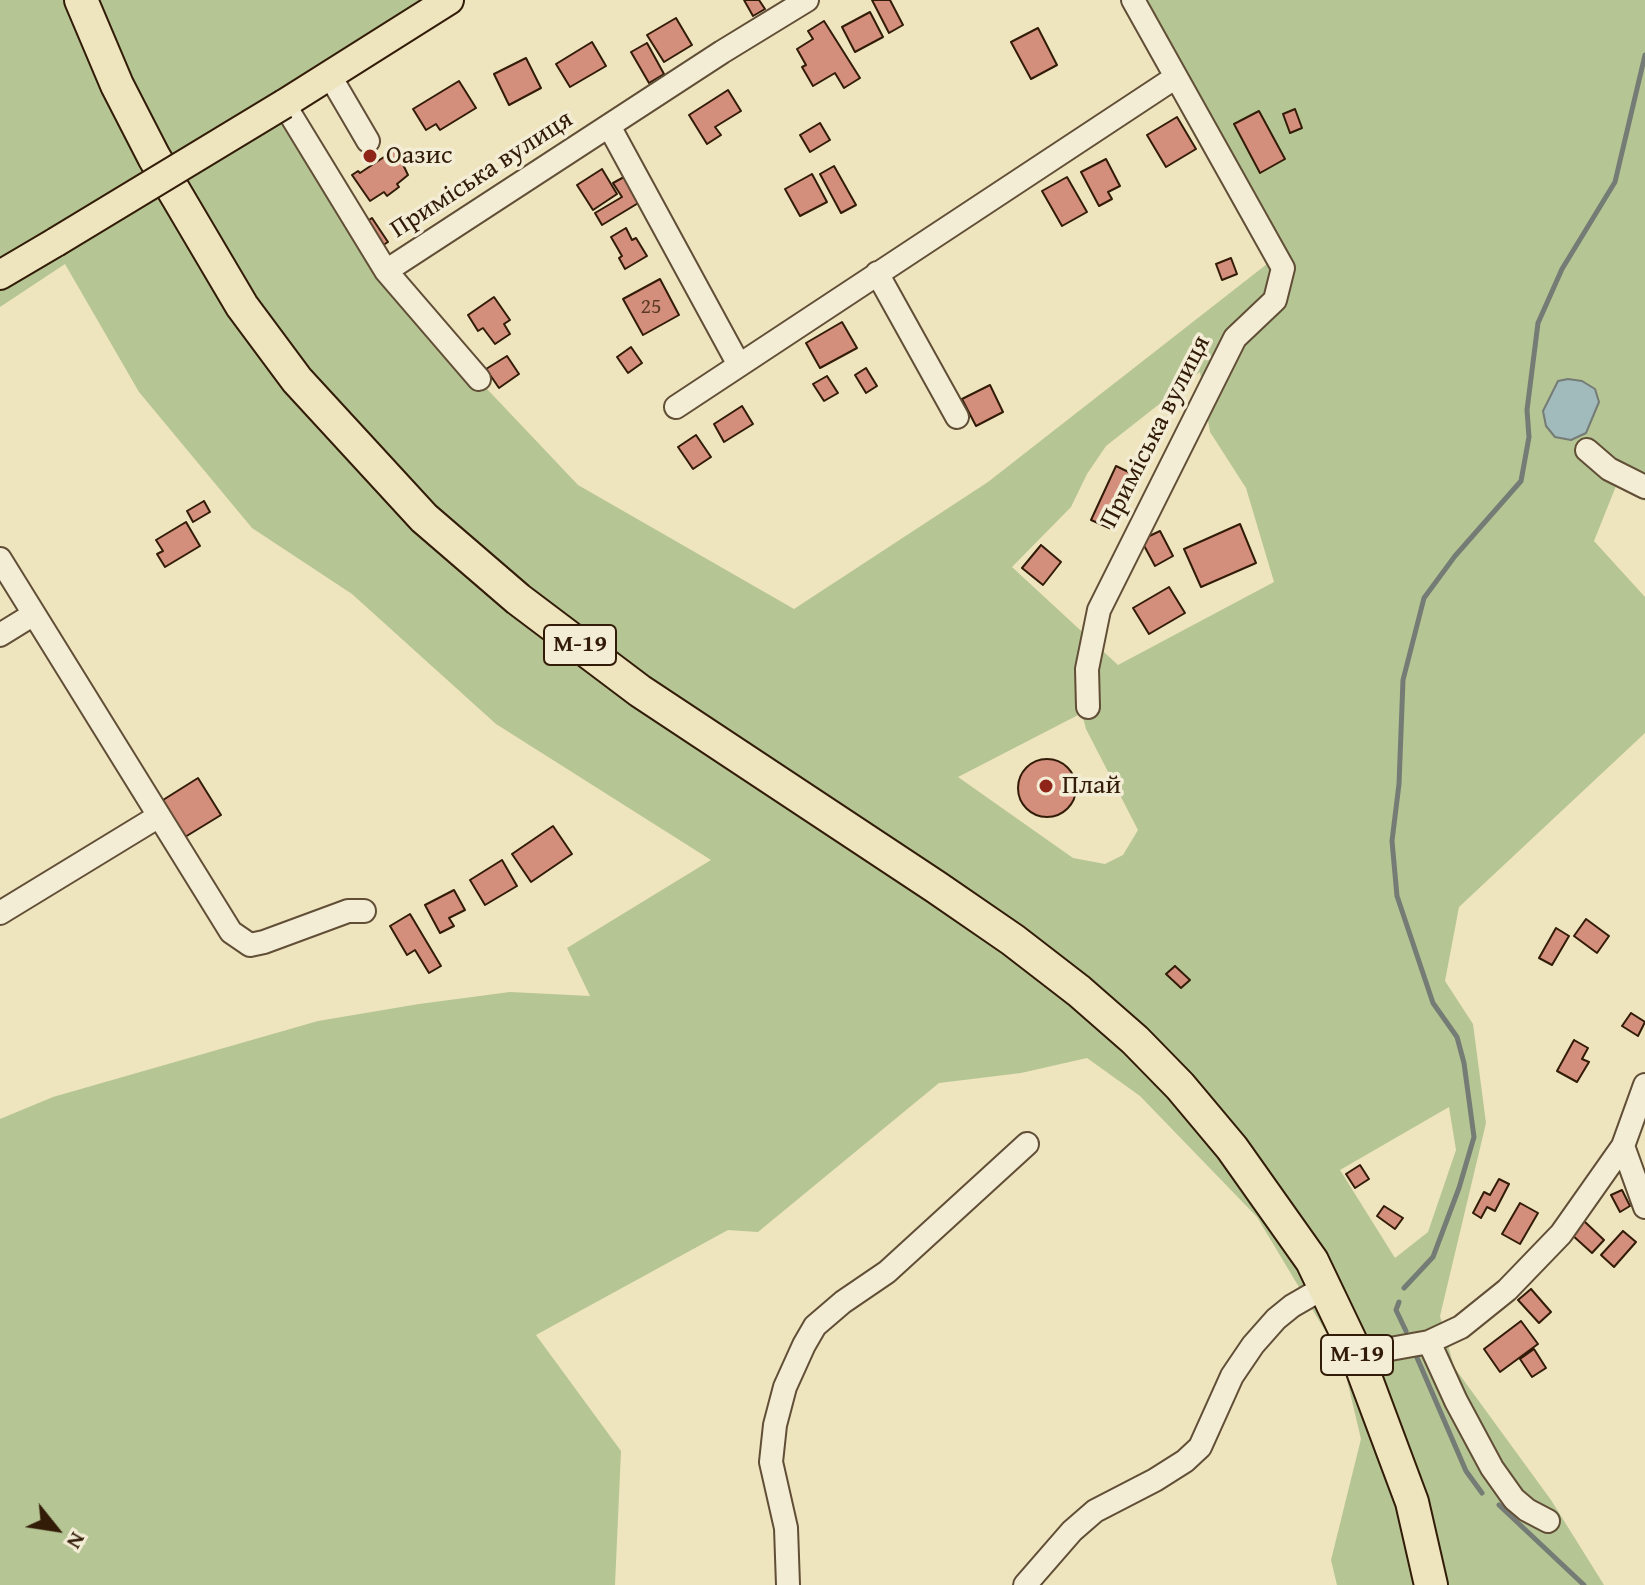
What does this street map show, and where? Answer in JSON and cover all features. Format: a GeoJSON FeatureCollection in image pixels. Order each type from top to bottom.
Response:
{"type":"FeatureCollection","features":[{"type":"Feature","properties":{"kind":"highway","name":"М-19"},"geometry":{"type":"LineString","coordinates":[[81,0],[117,85],[154,157],[242,306],[297,380],[415,508],[518,599],[640,691],[949,896],[1079,991],[1135,1040],[1232,1148],[1312,1261],[1357,1355],[1412,1502],[1431,1585]]}},
{"type":"Feature","properties":{"kind":"main road"},"geometry":{"type":"LineString","coordinates":[[0,275],[330,76],[449,0]]}},
{"type":"Feature","properties":{"kind":"street","name":"Приміська вулиця"},"geometry":{"type":"LineString","coordinates":[[386,271],[807,0]]}},
{"type":"Feature","properties":{"kind":"street","name":"Приміська вулиця"},"geometry":{"type":"LineString","coordinates":[[1088,707],[1087,669],[1099,610],[1235,338],[1275,300],[1283,268],[1133,0]]}},
{"type":"Feature","properties":{"kind":"street"},"geometry":{"type":"LineString","coordinates":[[330,76],[368,141]]}},
{"type":"Feature","properties":{"kind":"street"},"geometry":{"type":"LineString","coordinates":[[676,407],[1176,77]]}},
{"type":"Feature","properties":{"kind":"street"},"geometry":{"type":"LineString","coordinates":[[284,104],[386,271],[479,379]]}},
{"type":"Feature","properties":{"kind":"street","name":"Приміська вулиця"},"geometry":{"type":"LineString","coordinates":[[609,126],[739,365]]}},
{"type":"Feature","properties":{"kind":"street"},"geometry":{"type":"LineString","coordinates":[[877,273],[957,417]]}},
{"type":"Feature","properties":{"kind":"street"},"geometry":{"type":"LineString","coordinates":[[1587,450],[1609,469],[1645,487]]}},
{"type":"Feature","properties":{"kind":"street"},"geometry":{"type":"LineString","coordinates":[[0,559],[231,932],[250,945],[356,911]]}},
{"type":"Feature","properties":{"kind":"street"},"geometry":{"type":"LineString","coordinates":[[0,635],[34,614]]}},
{"type":"Feature","properties":{"kind":"street"},"geometry":{"type":"LineString","coordinates":[[0,913],[159,816]]}},
{"type":"Feature","properties":{"kind":"street"},"geometry":{"type":"LineString","coordinates":[[1357,1355],[1429,1342],[1461,1327],[1507,1290],[1561,1234],[1623,1146],[1645,1085]]}},
{"type":"Feature","properties":{"kind":"street"},"geometry":{"type":"LineString","coordinates":[[788,1585],[786,1528],[771,1462],[775,1425],[785,1387],[804,1345],[815,1326],[843,1302],[887,1272],[1027,1144]]}},
{"type":"Feature","properties":{"kind":"street"},"geometry":{"type":"LineString","coordinates":[[1623,1146],[1645,1207]]}},
{"type":"Feature","properties":{"kind":"street"},"geometry":{"type":"LineString","coordinates":[[1025,1585],[1072,1531],[1095,1511],[1155,1480],[1185,1461],[1200,1447],[1232,1376],[1253,1345],[1284,1312],[1325,1287]]}},
{"type":"Feature","properties":{"kind":"street"},"geometry":{"type":"LineString","coordinates":[[1429,1342],[1492,1468],[1514,1499],[1548,1521]]}},
{"type":"Feature","properties":{"kind":"green space"},"geometry":{"type":"Polygon","coordinates":[[[0,0],[455,0],[284,111],[470,371],[578,485],[794,609],[988,482],[1267,264],[1129,0],[1645,0],[1645,501],[1616,486],[1594,541],[1645,597],[1645,733],[1459,907],[1445,981],[1473,1024],[1486,1123],[1440,1316],[1454,1367],[1551,1500],[1604,1585],[1337,1585],[1331,1560],[1361,1439],[1342,1359],[1257,1217],[1140,1096],[1087,1058],[1021,1073],[939,1083],[758,1232],[728,1230],[536,1335],[621,1451],[615,1585],[0,1585],[0,1119],[53,1097],[318,1021],[510,992],[590,996],[567,948],[711,860],[496,724],[352,594],[252,528],[139,392],[65,264],[0,307],[0,0]],[[1200,372],[1106,446],[1087,474],[1071,507],[1012,567],[1118,665],[1274,582],[1246,488],[1210,432],[1200,372]],[[1082,713],[958,777],[1073,858],[1105,864],[1123,855],[1138,830],[1086,729],[1082,713]],[[1449,1107],[1340,1170],[1395,1258],[1428,1232],[1456,1150],[1449,1107]]]}},
{"type":"Feature","properties":{"kind":"water"},"geometry":{"type":"Polygon","coordinates":[[[1558,381],[1582,381],[1595,389],[1599,402],[1586,433],[1571,440],[1555,437],[1546,426],[1543,411],[1558,381]]]}},
{"type":"Feature","properties":{"kind":"building"},"geometry":{"type":"Polygon","coordinates":[[[744,0],[759,0],[765,9],[753,16],[744,0]]]}},
{"type":"Feature","properties":{"kind":"building"},"geometry":{"type":"Polygon","coordinates":[[[872,0],[890,0],[903,25],[889,33],[872,0]]]}},
{"type":"Feature","properties":{"kind":"building"},"geometry":{"type":"Polygon","coordinates":[[[870,12],[883,37],[855,52],[842,27],[870,12]]]}},
{"type":"Feature","properties":{"kind":"building"},"geometry":{"type":"Polygon","coordinates":[[[676,18],[692,45],[664,62],[647,35],[676,18]]]}},
{"type":"Feature","properties":{"kind":"building"},"geometry":{"type":"Polygon","coordinates":[[[824,21],[860,78],[844,88],[835,73],[813,86],[802,67],[806,65],[797,49],[813,39],[808,31],[824,21]]]}},
{"type":"Feature","properties":{"kind":"building"},"geometry":{"type":"Polygon","coordinates":[[[1038,28],[1057,65],[1031,79],[1011,42],[1038,28]]]}},
{"type":"Feature","properties":{"kind":"building"},"geometry":{"type":"Polygon","coordinates":[[[592,42],[606,66],[570,87],[556,64],[592,42]]]}},
{"type":"Feature","properties":{"kind":"building"},"geometry":{"type":"Polygon","coordinates":[[[647,43],[664,74],[649,83],[631,52],[647,43]]]}},
{"type":"Feature","properties":{"kind":"building"},"geometry":{"type":"Polygon","coordinates":[[[526,58],[541,88],[509,105],[494,74],[526,58]]]}},
{"type":"Feature","properties":{"kind":"building"},"geometry":{"type":"Polygon","coordinates":[[[459,81],[476,108],[440,130],[436,124],[426,130],[413,109],[459,81]]]}},
{"type":"Feature","properties":{"kind":"building"},"geometry":{"type":"Polygon","coordinates":[[[728,90],[741,111],[715,127],[721,135],[707,144],[689,115],[728,90]]]}},
{"type":"Feature","properties":{"kind":"building"},"geometry":{"type":"Polygon","coordinates":[[[1295,109],[1302,128],[1290,133],[1283,114],[1295,109]]]}},
{"type":"Feature","properties":{"kind":"building"},"geometry":{"type":"Polygon","coordinates":[[[1259,111],[1285,159],[1260,173],[1234,124],[1259,111]]]}},
{"type":"Feature","properties":{"kind":"building"},"geometry":{"type":"Polygon","coordinates":[[[1177,117],[1196,149],[1166,167],[1147,135],[1177,117]]]}},
{"type":"Feature","properties":{"kind":"building"},"geometry":{"type":"Polygon","coordinates":[[[820,123],[830,140],[810,152],[800,135],[820,123]]]}},
{"type":"Feature","properties":{"kind":"building"},"geometry":{"type":"Polygon","coordinates":[[[392,148],[408,175],[387,196],[384,192],[370,201],[352,175],[387,155],[392,148]]]}},
{"type":"Feature","properties":{"kind":"building"},"geometry":{"type":"Polygon","coordinates":[[[1106,159],[1120,186],[1108,192],[1112,199],[1099,206],[1081,172],[1106,159]]]}},
{"type":"Feature","properties":{"kind":"building"},"geometry":{"type":"Polygon","coordinates":[[[834,166],[856,205],[841,213],[820,174],[834,166]]]}},
{"type":"Feature","properties":{"kind":"building"},"geometry":{"type":"Polygon","coordinates":[[[602,169],[617,194],[593,210],[577,185],[602,169]]]}},
{"type":"Feature","properties":{"kind":"building"},"geometry":{"type":"Polygon","coordinates":[[[812,174],[827,202],[800,216],[785,189],[812,174]]]}},
{"type":"Feature","properties":{"kind":"building"},"geometry":{"type":"Polygon","coordinates":[[[624,177],[640,202],[602,225],[595,213],[622,197],[613,183],[624,177]]]}},
{"type":"Feature","properties":{"kind":"building"},"geometry":{"type":"Polygon","coordinates":[[[1067,177],[1087,212],[1062,226],[1042,191],[1067,177]]]}},
{"type":"Feature","properties":{"kind":"building"},"geometry":{"type":"Polygon","coordinates":[[[372,218],[388,242],[377,249],[361,225],[372,218]]]}},
{"type":"Feature","properties":{"kind":"building"},"geometry":{"type":"Polygon","coordinates":[[[626,228],[647,256],[625,269],[619,258],[622,256],[611,237],[626,228]]]}},
{"type":"Feature","properties":{"kind":"building"},"geometry":{"type":"Polygon","coordinates":[[[1231,258],[1237,274],[1222,280],[1216,264],[1231,258]]]}},
{"type":"Feature","properties":{"kind":"building"},"geometry":{"type":"Polygon","coordinates":[[[660,279],[679,315],[643,335],[623,299],[660,279]]]}},
{"type":"Feature","properties":{"kind":"building"},"geometry":{"type":"Polygon","coordinates":[[[494,297],[510,320],[504,324],[510,334],[495,344],[483,328],[478,331],[468,315],[494,297]]]}},
{"type":"Feature","properties":{"kind":"building"},"geometry":{"type":"Polygon","coordinates":[[[842,322],[857,348],[820,368],[806,343],[842,322]]]}},
{"type":"Feature","properties":{"kind":"building"},"geometry":{"type":"Polygon","coordinates":[[[631,347],[642,363],[628,373],[617,357],[631,347]]]}},
{"type":"Feature","properties":{"kind":"building"},"geometry":{"type":"Polygon","coordinates":[[[507,356],[519,374],[499,388],[486,369],[507,356]]]}},
{"type":"Feature","properties":{"kind":"building"},"geometry":{"type":"Polygon","coordinates":[[[866,368],[877,386],[866,393],[855,375],[866,368]]]}},
{"type":"Feature","properties":{"kind":"building"},"geometry":{"type":"Polygon","coordinates":[[[827,376],[838,393],[824,401],[813,384],[827,376]]]}},
{"type":"Feature","properties":{"kind":"building"},"geometry":{"type":"Polygon","coordinates":[[[990,385],[1003,412],[976,426],[962,399],[990,385]]]}},
{"type":"Feature","properties":{"kind":"building"},"geometry":{"type":"Polygon","coordinates":[[[742,406],[753,424],[724,442],[714,424],[742,406]]]}},
{"type":"Feature","properties":{"kind":"building"},"geometry":{"type":"Polygon","coordinates":[[[696,435],[711,457],[693,469],[678,447],[696,435]]]}},
{"type":"Feature","properties":{"kind":"building"},"geometry":{"type":"Polygon","coordinates":[[[1116,466],[1139,477],[1114,530],[1091,520],[1116,466]]]}},
{"type":"Feature","properties":{"kind":"building"},"geometry":{"type":"Polygon","coordinates":[[[204,501],[210,512],[193,522],[187,511],[204,501]]]}},
{"type":"Feature","properties":{"kind":"building"},"geometry":{"type":"Polygon","coordinates":[[[186,522],[200,546],[165,567],[157,554],[163,551],[156,540],[186,522]]]}},
{"type":"Feature","properties":{"kind":"building"},"geometry":{"type":"Polygon","coordinates":[[[1240,524],[1256,563],[1201,587],[1184,549],[1240,524]]]}},
{"type":"Feature","properties":{"kind":"building"},"geometry":{"type":"Polygon","coordinates":[[[1160,531],[1173,556],[1155,566],[1141,540],[1160,531]]]}},
{"type":"Feature","properties":{"kind":"building"},"geometry":{"type":"Polygon","coordinates":[[[1041,545],[1061,562],[1043,585],[1022,568],[1041,545]]]}},
{"type":"Feature","properties":{"kind":"building"},"geometry":{"type":"Polygon","coordinates":[[[1169,587],[1185,613],[1149,634],[1133,608],[1169,587]]]}},
{"type":"Feature","properties":{"kind":"building"},"geometry":{"type":"Polygon","coordinates":[[[1047,759],[1058,761],[1067,768],[1074,777],[1074,799],[1067,808],[1058,815],[1047,817],[1036,815],[1027,808],[1020,799],[1018,788],[1020,777],[1027,768],[1036,761],[1047,759]]]}},
{"type":"Feature","properties":{"kind":"building"},"geometry":{"type":"Polygon","coordinates":[[[198,778],[221,815],[185,837],[163,800],[198,778]]]}},
{"type":"Feature","properties":{"kind":"building"},"geometry":{"type":"Polygon","coordinates":[[[553,826],[572,854],[531,882],[512,854],[553,826]]]}},
{"type":"Feature","properties":{"kind":"building"},"geometry":{"type":"Polygon","coordinates":[[[502,860],[517,886],[485,905],[470,880],[502,860]]]}},
{"type":"Feature","properties":{"kind":"building"},"geometry":{"type":"Polygon","coordinates":[[[454,890],[465,910],[449,918],[454,926],[440,933],[425,905],[454,890]]]}},
{"type":"Feature","properties":{"kind":"building"},"geometry":{"type":"Polygon","coordinates":[[[410,914],[441,966],[429,973],[415,950],[407,955],[390,926],[410,914]]]}},
{"type":"Feature","properties":{"kind":"building"},"geometry":{"type":"Polygon","coordinates":[[[1586,919],[1609,936],[1597,953],[1574,936],[1586,919]]]}},
{"type":"Feature","properties":{"kind":"building"},"geometry":{"type":"Polygon","coordinates":[[[1556,928],[1569,936],[1552,965],[1539,958],[1556,928]]]}},
{"type":"Feature","properties":{"kind":"building"},"geometry":{"type":"Polygon","coordinates":[[[1175,966],[1190,980],[1181,988],[1166,974],[1175,966]]]}},
{"type":"Feature","properties":{"kind":"building"},"geometry":{"type":"Polygon","coordinates":[[[1631,1013],[1645,1022],[1638,1036],[1622,1026],[1631,1013]]]}},
{"type":"Feature","properties":{"kind":"building"},"geometry":{"type":"Polygon","coordinates":[[[1574,1040],[1588,1048],[1582,1059],[1589,1062],[1577,1082],[1557,1071],[1574,1040]]]}},
{"type":"Feature","properties":{"kind":"building"},"geometry":{"type":"Polygon","coordinates":[[[1360,1165],[1369,1179],[1355,1188],[1346,1174],[1360,1165]]]}},
{"type":"Feature","properties":{"kind":"building"},"geometry":{"type":"Polygon","coordinates":[[[1499,1179],[1509,1184],[1495,1211],[1487,1207],[1481,1218],[1473,1213],[1484,1192],[1490,1195],[1499,1179]]]}},
{"type":"Feature","properties":{"kind":"building"},"geometry":{"type":"Polygon","coordinates":[[[1622,1190],[1630,1206],[1620,1212],[1611,1195],[1622,1190]]]}},
{"type":"Feature","properties":{"kind":"building"},"geometry":{"type":"Polygon","coordinates":[[[1520,1203],[1538,1213],[1520,1244],[1502,1234],[1520,1203]]]}},
{"type":"Feature","properties":{"kind":"building"},"geometry":{"type":"Polygon","coordinates":[[[1384,1206],[1403,1218],[1395,1229],[1377,1216],[1384,1206]]]}},
{"type":"Feature","properties":{"kind":"building"},"geometry":{"type":"Polygon","coordinates":[[[1584,1221],[1604,1240],[1592,1253],[1571,1234],[1584,1221]]]}},
{"type":"Feature","properties":{"kind":"building"},"geometry":{"type":"Polygon","coordinates":[[[1623,1231],[1636,1242],[1614,1267],[1601,1255],[1623,1231]]]}},
{"type":"Feature","properties":{"kind":"building"},"geometry":{"type":"Polygon","coordinates":[[[1531,1289],[1551,1312],[1539,1323],[1518,1300],[1531,1289]]]}},
{"type":"Feature","properties":{"kind":"building"},"geometry":{"type":"Polygon","coordinates":[[[1521,1321],[1538,1344],[1500,1372],[1484,1349],[1521,1321]]]}},
{"type":"Feature","properties":{"kind":"building"},"geometry":{"type":"Polygon","coordinates":[[[1534,1349],[1546,1368],[1532,1377],[1520,1359],[1534,1349]]]}},
{"type":"Feature","properties":{"kind":"waterway"},"geometry":{"type":"LineString","coordinates":[[1404,1288],[1433,1257],[1474,1137],[1464,1063],[1457,1037],[1433,1003],[1397,896],[1392,841],[1399,784],[1403,680],[1424,598],[1455,556],[1521,481],[1529,437],[1527,410],[1538,323],[1562,269],[1615,182],[1645,55]]}},
{"type":"Feature","properties":{"kind":"waterway"},"geometry":{"type":"LineString","coordinates":[[1399,1302],[1396,1310],[1406,1331]]}},
{"type":"Feature","properties":{"kind":"waterway"},"geometry":{"type":"LineString","coordinates":[[1415,1353],[1466,1471],[1482,1493]]}},
{"type":"Feature","properties":{"kind":"waterway"},"geometry":{"type":"LineString","coordinates":[[1499,1505],[1584,1585]]}},
{"type":"Feature","properties":{"kind":"place","name":"Оазис"},"geometry":{"type":"Point","coordinates":[370,156]}},
{"type":"Feature","properties":{"kind":"place","name":"Плай"},"geometry":{"type":"Point","coordinates":[1046,786]}}]}
